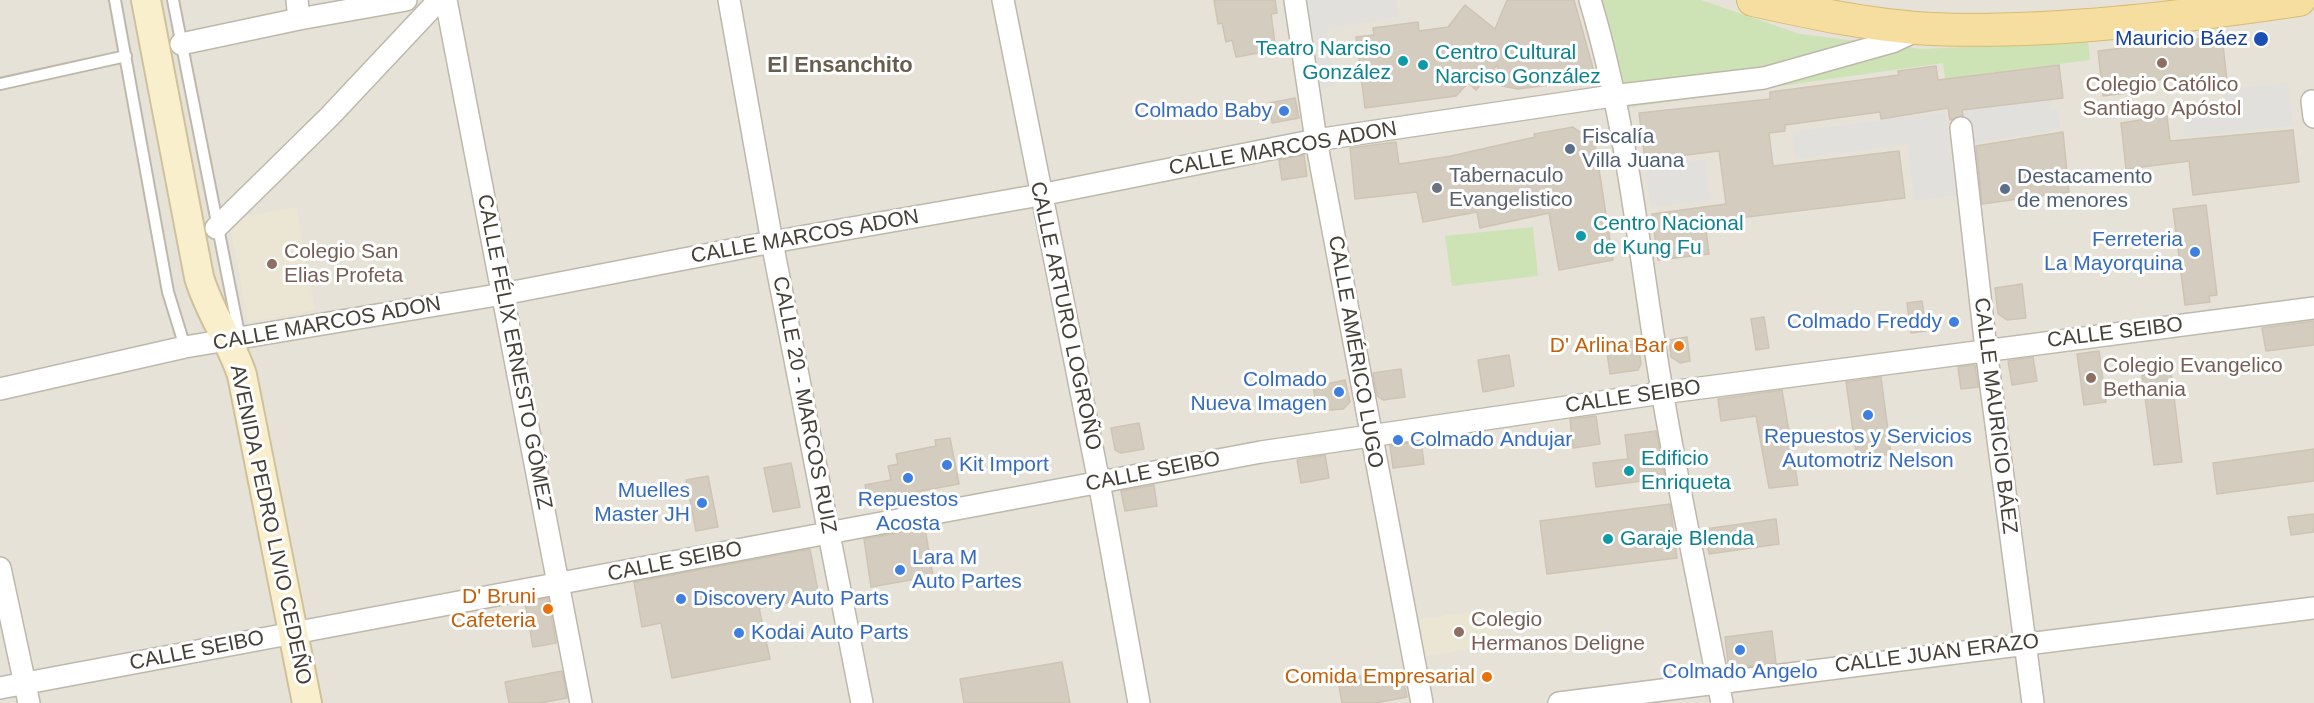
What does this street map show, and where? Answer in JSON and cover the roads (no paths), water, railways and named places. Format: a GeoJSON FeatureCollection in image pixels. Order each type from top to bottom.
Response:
{"type":"FeatureCollection","features":[{"type":"Feature","properties":{"kind":"main road","name":"AVENIDA PEDRO LIVIO CEDEÑO"},"geometry":{"type":"LineString","coordinates":[[146,0],[199,277],[211,312],[234,340],[307,703]]}},
{"type":"Feature","properties":{"kind":"main road"},"geometry":{"type":"LineString","coordinates":[[1753,0],[1813,14],[1922,28],[2063,26],[2226,10],[2299,0]]}},
{"type":"Feature","properties":{"kind":"street"},"geometry":{"type":"LineString","coordinates":[[181,44],[298,10],[406,0]]}},
{"type":"Feature","properties":{"kind":"street"},"geometry":{"type":"LineString","coordinates":[[216,228],[330,116],[439,0]]}},
{"type":"Feature","properties":{"kind":"street","name":"CALLE FÉLIX ERNESTO GÓMEZ"},"geometry":{"type":"LineString","coordinates":[[446,0],[581,703]]}},
{"type":"Feature","properties":{"kind":"street","name":"CALLE 20 - MARCOS RUIZ"},"geometry":{"type":"LineString","coordinates":[[729,0],[772,242],[862,703]]}},
{"type":"Feature","properties":{"kind":"street","name":"CALLE ARTURO LOGROÑO"},"geometry":{"type":"LineString","coordinates":[[1003,0],[1098,482],[1138,703]]}},
{"type":"Feature","properties":{"kind":"street","name":"CALLE AMÉRICO LUGO"},"geometry":{"type":"LineString","coordinates":[[1294,0],[1316,140],[1422,703]]}},
{"type":"Feature","properties":{"kind":"street"},"geometry":{"type":"LineString","coordinates":[[1590,0],[1602,41],[1662,393],[1720,693]]}},
{"type":"Feature","properties":{"kind":"street","name":"CALLE MARCOS ADON"},"geometry":{"type":"LineString","coordinates":[[0,389],[185,347],[503,294],[772,242],[1040,195],[1316,140],[1612,96],[1764,78],[1892,42],[1922,28]]}},
{"type":"Feature","properties":{"kind":"street","name":"CALLE MAURICIO BÁEZ"},"geometry":{"type":"LineString","coordinates":[[1961,128],[1986,349],[2023,643],[2033,703]]}},
{"type":"Feature","properties":{"kind":"street","name":"CALLE SEIBO"},"geometry":{"type":"LineString","coordinates":[[0,688],[27,693],[293,634],[1098,482],[1370,435],[1986,349],[2314,308]]}},
{"type":"Feature","properties":{"kind":"street"},"geometry":{"type":"LineString","coordinates":[[0,568],[27,693]]}},
{"type":"Feature","properties":{"kind":"street","name":"CALLE JUAN ERAZO"},"geometry":{"type":"LineString","coordinates":[[1559,703],[1720,693],[2023,643],[2314,608]]}},
{"type":"Feature","properties":{"kind":"lane"},"geometry":{"type":"LineString","coordinates":[[115,0],[168,292],[185,347]]}},
{"type":"Feature","properties":{"kind":"lane"},"geometry":{"type":"LineString","coordinates":[[173,0],[216,228],[234,340]]}},
{"type":"Feature","properties":{"kind":"lane"},"geometry":{"type":"LineString","coordinates":[[0,84],[126,56]]}},
{"type":"Feature","properties":{"kind":"place","name":"Mauricio Báez"},"geometry":{"type":"Point","coordinates":[2261,39]}},
{"type":"Feature","properties":{"kind":"place","name":"Teatro Narciso González"},"geometry":{"type":"Point","coordinates":[1403,61]}},
{"type":"Feature","properties":{"kind":"place","name":"Colegio Católico Santiago Apóstol"},"geometry":{"type":"Point","coordinates":[2162,63]}},
{"type":"Feature","properties":{"kind":"place","name":"Centro Cultural Narciso González"},"geometry":{"type":"Point","coordinates":[1423,65]}},
{"type":"Feature","properties":{"kind":"place","name":"Colmado Baby"},"geometry":{"type":"Point","coordinates":[1284,111]}},
{"type":"Feature","properties":{"kind":"place","name":"Fiscalía Villa Juana"},"geometry":{"type":"Point","coordinates":[1570,149]}},
{"type":"Feature","properties":{"kind":"place","name":"Tabernaculo Evangelistico"},"geometry":{"type":"Point","coordinates":[1437,188]}},
{"type":"Feature","properties":{"kind":"place","name":"Destacamento de menores"},"geometry":{"type":"Point","coordinates":[2005,189]}},
{"type":"Feature","properties":{"kind":"place","name":"Centro Nacional de Kung Fu"},"geometry":{"type":"Point","coordinates":[1581,236]}},
{"type":"Feature","properties":{"kind":"place","name":"Ferreteria La Mayorquina"},"geometry":{"type":"Point","coordinates":[2195,252]}},
{"type":"Feature","properties":{"kind":"place","name":"Colegio San Elias Profeta"},"geometry":{"type":"Point","coordinates":[272,264]}},
{"type":"Feature","properties":{"kind":"place","name":"Colmado Freddy"},"geometry":{"type":"Point","coordinates":[1954,322]}},
{"type":"Feature","properties":{"kind":"place","name":"D' Arlina Bar"},"geometry":{"type":"Point","coordinates":[1679,346]}},
{"type":"Feature","properties":{"kind":"place","name":"Colegio Evangelico Bethania"},"geometry":{"type":"Point","coordinates":[2091,378]}},
{"type":"Feature","properties":{"kind":"place","name":"Colmado Nueva Imagen"},"geometry":{"type":"Point","coordinates":[1339,392]}},
{"type":"Feature","properties":{"kind":"place","name":"Repuestos y Servicios Automotriz Nelson"},"geometry":{"type":"Point","coordinates":[1868,415]}},
{"type":"Feature","properties":{"kind":"place","name":"Colmado Andujar"},"geometry":{"type":"Point","coordinates":[1398,440]}},
{"type":"Feature","properties":{"kind":"place","name":"Kit Import"},"geometry":{"type":"Point","coordinates":[947,465]}},
{"type":"Feature","properties":{"kind":"place","name":"Edificio Enriqueta"},"geometry":{"type":"Point","coordinates":[1629,471]}},
{"type":"Feature","properties":{"kind":"place","name":"Repuestos Acosta"},"geometry":{"type":"Point","coordinates":[908,478]}},
{"type":"Feature","properties":{"kind":"place","name":"Muelles Master JH"},"geometry":{"type":"Point","coordinates":[702,503]}},
{"type":"Feature","properties":{"kind":"place","name":"Garaje Blenda"},"geometry":{"type":"Point","coordinates":[1608,539]}},
{"type":"Feature","properties":{"kind":"place","name":"Lara M Auto Partes"},"geometry":{"type":"Point","coordinates":[900,570]}},
{"type":"Feature","properties":{"kind":"place","name":"Discovery Auto Parts"},"geometry":{"type":"Point","coordinates":[681,599]}},
{"type":"Feature","properties":{"kind":"place","name":"D' Bruni Cafeteria"},"geometry":{"type":"Point","coordinates":[548,609]}},
{"type":"Feature","properties":{"kind":"place","name":"Colegio Hermanos Deligne"},"geometry":{"type":"Point","coordinates":[1459,632]}},
{"type":"Feature","properties":{"kind":"place","name":"Kodai Auto Parts"},"geometry":{"type":"Point","coordinates":[739,633]}},
{"type":"Feature","properties":{"kind":"place","name":"Colmado Angelo"},"geometry":{"type":"Point","coordinates":[1740,650]}},
{"type":"Feature","properties":{"kind":"place","name":"Comida Empresarial"},"geometry":{"type":"Point","coordinates":[1487,677]}},
{"type":"Feature","properties":{"kind":"district","name":"El Ensanchito"},"geometry":{"type":"Point","coordinates":[840,66]}}]}
